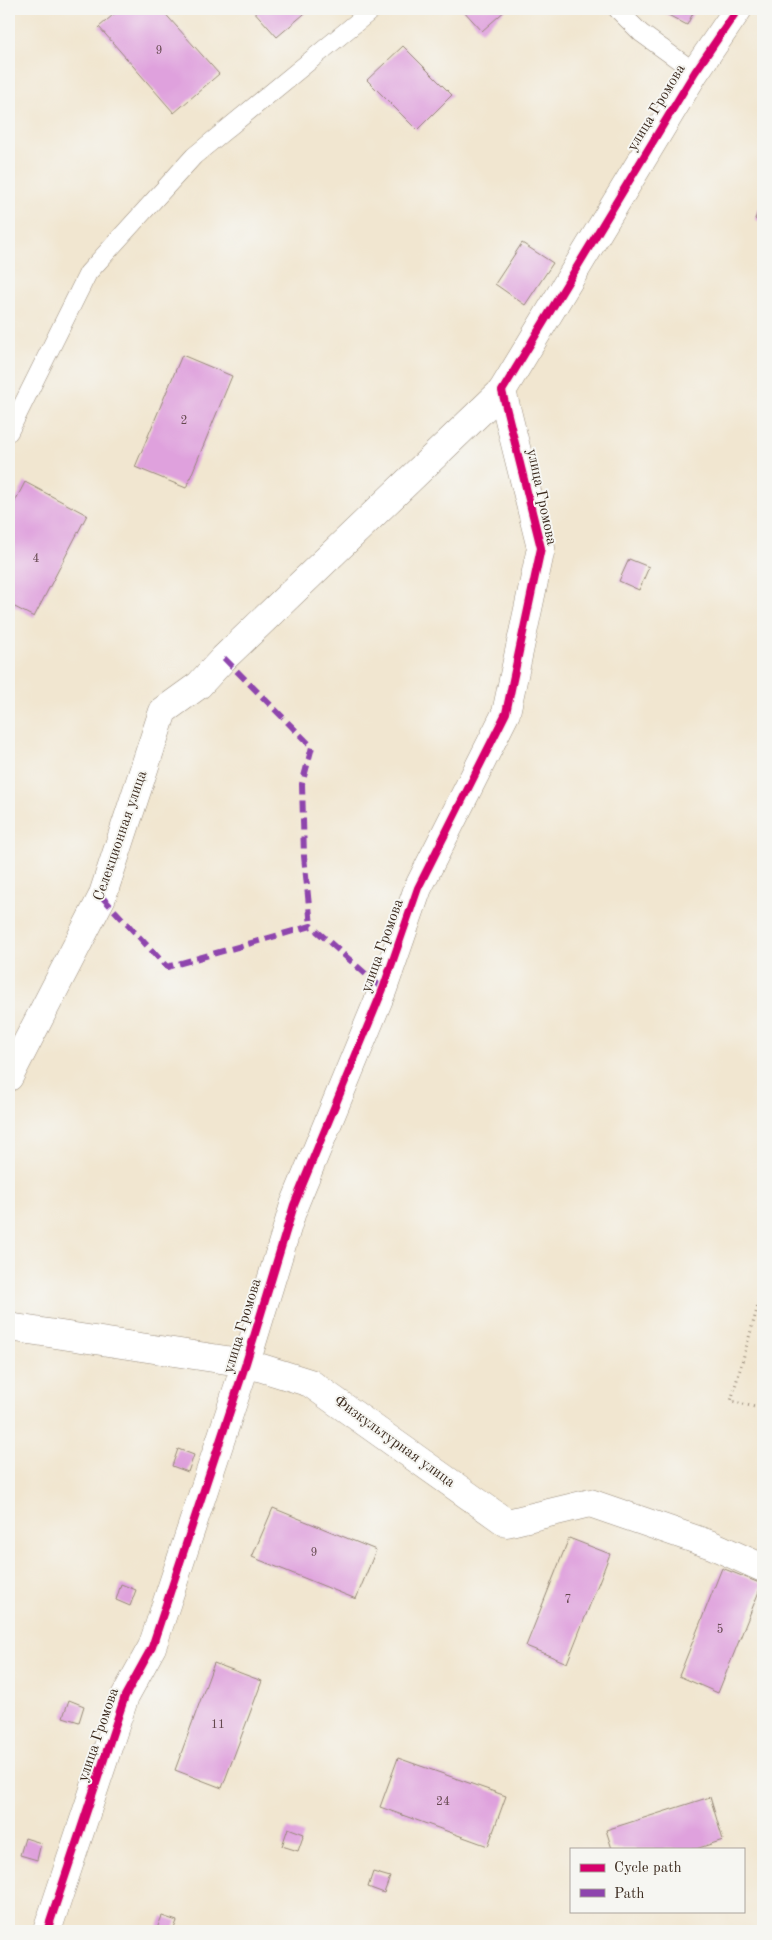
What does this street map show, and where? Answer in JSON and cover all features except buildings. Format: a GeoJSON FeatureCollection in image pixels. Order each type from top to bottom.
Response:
{"type":"FeatureCollection","features":[{"type":"Feature","properties":{"kind":"street","name":"улица Громова"},"geometry":{"type":"LineString","coordinates":[[200,685],[224,658],[502,391],[695,72],[738,9]]}},
{"type":"Feature","properties":{"kind":"street","name":"улица Громова"},"geometry":{"type":"LineString","coordinates":[[47,1931],[125,1696],[152,1647],[246,1363],[294,1206],[383,989],[418,888],[506,713],[541,548],[502,391]]}},
{"type":"Feature","properties":{"kind":"street","name":"Селекционная улица"},"geometry":{"type":"LineString","coordinates":[[9,1077],[102,897],[163,711],[200,685]]}},
{"type":"Feature","properties":{"kind":"street","name":"Физкультурная улица"},"geometry":{"type":"LineString","coordinates":[[9,1327],[246,1363],[310,1383],[507,1523],[590,1503],[712,1545],[763,1568]]}},
{"type":"Feature","properties":{"kind":"lane"},"geometry":{"type":"LineString","coordinates":[[9,432],[88,273],[194,156],[373,9]]}},
{"type":"Feature","properties":{"kind":"lane"},"geometry":{"type":"LineString","coordinates":[[617,9],[641,33],[695,72]]}},
{"type":"Feature","properties":{"kind":"path"},"geometry":{"type":"LineString","coordinates":[[763,1288],[731,1401],[763,1409]]}},
{"type":"Feature","properties":{"kind":"marked path"},"geometry":{"type":"LineString","coordinates":[[224,658],[312,747],[302,784],[304,856],[311,926]]}},
{"type":"Feature","properties":{"kind":"marked path"},"geometry":{"type":"LineString","coordinates":[[102,897],[167,967],[311,926],[383,989]]}},
{"type":"Feature","properties":{"kind":"cycle path"},"geometry":{"type":"LineString","coordinates":[[47,1931],[125,1696],[152,1647],[246,1363],[294,1205],[383,989],[418,888],[506,713],[541,548],[502,391],[695,72],[738,9]]}}]}
